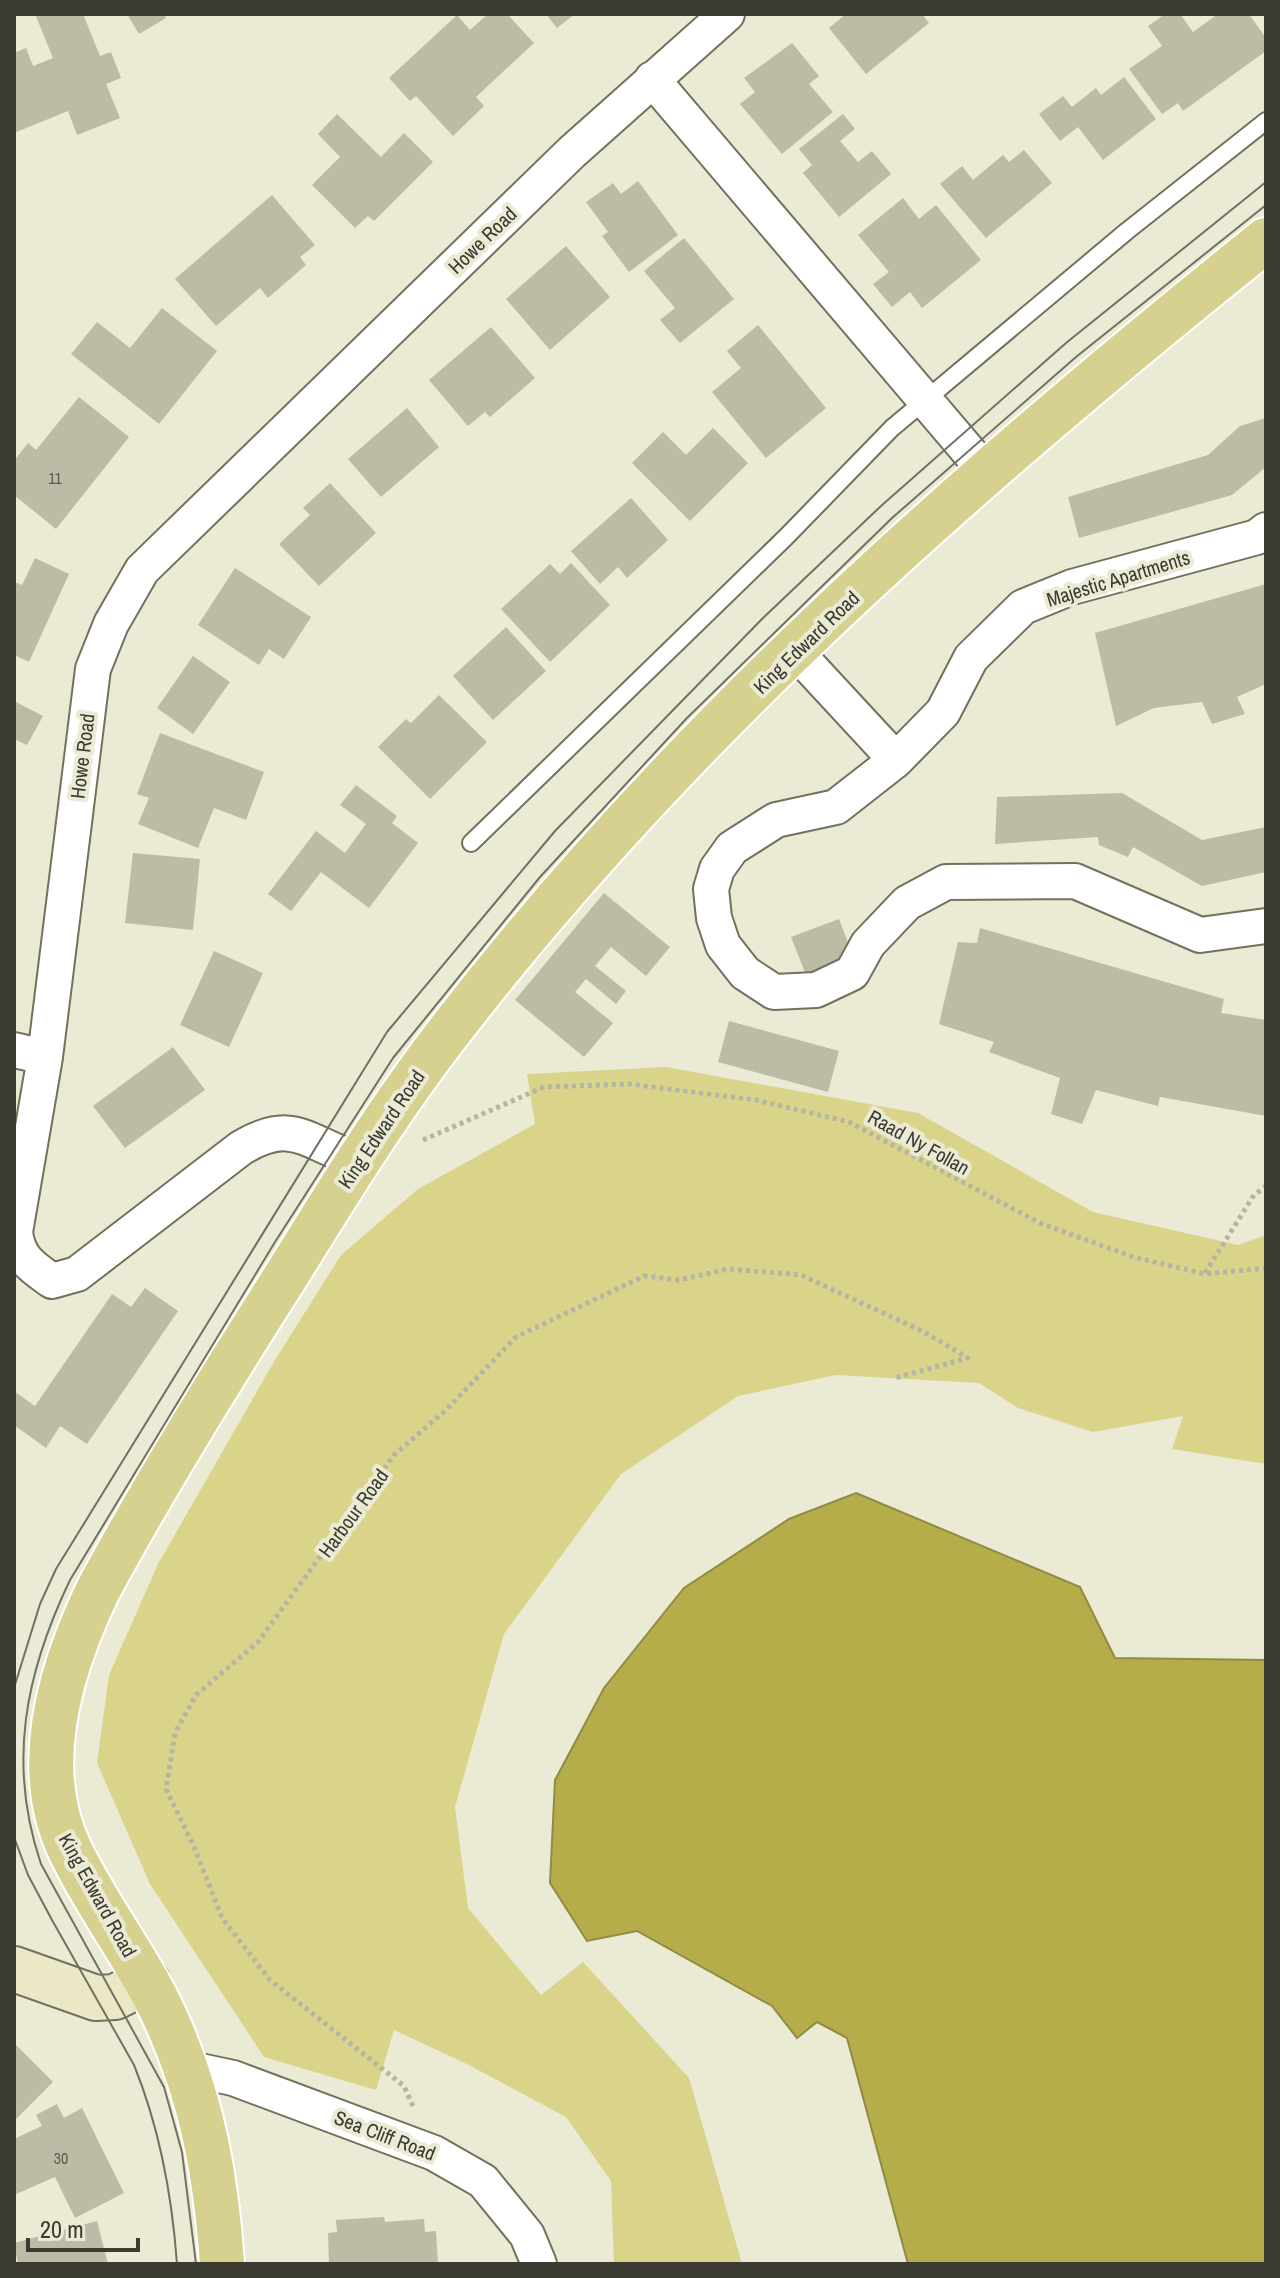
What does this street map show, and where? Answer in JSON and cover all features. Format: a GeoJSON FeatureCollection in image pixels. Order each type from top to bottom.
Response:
{"type":"FeatureCollection","features":[{"type":"Feature","properties":{"kind":"main road","name":"King Edward Road"},"geometry":{"type":"LineString","coordinates":[[222,2264],[209,2142],[186,2068],[147,1981],[69,1849],[58,1819],[53,1787],[53,1746],[67,1668],[81,1626],[118,1552],[233,1360],[359,1160],[441,1042],[551,908],[708,737],[795,651],[987,473],[1266,240]]}},
{"type":"Feature","properties":{"kind":"main road"},"geometry":{"type":"LineString","coordinates":[[14,1969],[96,1998],[115,1997],[147,1981]]}},
{"type":"Feature","properties":{"kind":"street","name":"Howe Road"},"geometry":{"type":"LineString","coordinates":[[359,1160],[290,1132],[268,1134],[241,1148],[77,1274],[52,1281],[28,1263],[17,1250],[15,1232],[30,1054],[93,669],[111,624],[142,570],[652,79],[727,14]]}},
{"type":"Feature","properties":{"kind":"street"},"geometry":{"type":"LineString","coordinates":[[652,79],[923,402],[987,473]]}},
{"type":"Feature","properties":{"kind":"street","name":"Majestic Apartments"},"geometry":{"type":"LineString","coordinates":[[1266,530],[1257,537],[1072,587],[1023,607],[971,658],[943,712],[896,760],[836,807],[776,820],[732,848],[717,869],[711,889],[714,918],[723,945],[745,973],[774,992],[816,990],[852,973],[868,944],[907,903],[946,882],[1075,881],[1200,935],[1266,926]]}},
{"type":"Feature","properties":{"kind":"street"},"geometry":{"type":"LineString","coordinates":[[795,651],[896,760]]}},
{"type":"Feature","properties":{"kind":"street","name":"Sea Cliff Road"},"geometry":{"type":"LineString","coordinates":[[186,2068],[233,2078],[434,2153],[483,2181],[527,2235],[539,2264]]}},
{"type":"Feature","properties":{"kind":"lane"},"geometry":{"type":"LineString","coordinates":[[471,843],[786,537],[892,428],[1127,231],[1266,121]]}},
{"type":"Feature","properties":{"kind":"path","name":"Raad Ny Follan"},"geometry":{"type":"LineString","coordinates":[[417,1142],[544,1087],[629,1084],[756,1100],[849,1122],[1040,1223],[1133,1257],[1205,1274],[1266,1268]]}},
{"type":"Feature","properties":{"kind":"path"},"geometry":{"type":"LineString","coordinates":[[1205,1274],[1254,1195],[1266,1186]]}},
{"type":"Feature","properties":{"kind":"path","name":"Harbour Road"},"geometry":{"type":"LineString","coordinates":[[434,2153],[404,2086],[270,1980],[222,1918],[195,1849],[166,1789],[175,1733],[196,1695],[258,1642],[394,1455],[446,1410],[516,1337],[609,1291],[644,1276],[679,1280],[728,1269],[801,1275],[924,1332],[968,1358],[895,1378]]}},
{"type":"Feature","properties":{"kind":"shaded area"},"geometry":{"type":"Polygon","coordinates":[[[666,1067],[918,1113],[1093,1212],[1238,1245],[1266,1235],[1266,1464],[1172,1449],[1183,1416],[1093,1432],[1018,1408],[979,1383],[836,1375],[738,1396],[621,1474],[504,1634],[455,1807],[468,1908],[541,1995],[583,1962],[689,2078],[742,2264],[614,2264],[611,2181],[566,2117],[469,2065],[394,2030],[376,2090],[264,2057],[150,1884],[97,1763],[109,1675],[158,1564],[275,1360],[341,1255],[418,1189],[535,1124],[527,1074],[666,1067]]]}},
{"type":"Feature","properties":{"kind":"shaded area"},"geometry":{"type":"Polygon","coordinates":[[[856,1493],[1080,1587],[1115,1658],[1266,1660],[1266,2264],[908,2264],[847,2038],[817,2022],[797,2038],[772,2006],[637,1931],[587,1941],[550,1883],[555,1780],[604,1688],[684,1588],[789,1519],[856,1493]]]}},
{"type":"Feature","properties":{"kind":"building"},"geometry":{"type":"Polygon","coordinates":[[[35,14],[83,14],[100,56],[111,52],[121,78],[106,84],[120,118],[77,135],[68,111],[14,133],[14,53],[26,48],[33,66],[53,58],[35,14]]]}},
{"type":"Feature","properties":{"kind":"building"},"geometry":{"type":"Polygon","coordinates":[[[127,14],[164,14],[166,18],[139,34],[127,14]]]}},
{"type":"Feature","properties":{"kind":"building"},"geometry":{"type":"Polygon","coordinates":[[[488,14],[507,14],[534,43],[476,97],[484,106],[453,136],[416,96],[410,101],[389,78],[457,15],[470,30],[488,14]]]}},
{"type":"Feature","properties":{"kind":"building"},"geometry":{"type":"Polygon","coordinates":[[[546,14],[575,14],[557,28],[546,14]]]}},
{"type":"Feature","properties":{"kind":"building"},"geometry":{"type":"Polygon","coordinates":[[[846,14],[922,14],[929,23],[866,74],[829,28],[846,14]]]}},
{"type":"Feature","properties":{"kind":"building"},"geometry":{"type":"Polygon","coordinates":[[[1165,14],[1180,14],[1193,32],[1218,14],[1249,14],[1266,38],[1266,51],[1183,111],[1178,103],[1162,114],[1129,69],[1162,46],[1148,26],[1165,14]]]}},
{"type":"Feature","properties":{"kind":"building"},"geometry":{"type":"Polygon","coordinates":[[[792,43],[819,76],[809,84],[833,112],[782,154],[740,104],[755,92],[744,78],[792,43]]]}},
{"type":"Feature","properties":{"kind":"building"},"geometry":{"type":"Polygon","coordinates":[[[1124,77],[1156,119],[1103,160],[1078,127],[1060,141],[1039,114],[1063,96],[1072,107],[1096,88],[1101,95],[1124,77]]]}},
{"type":"Feature","properties":{"kind":"building"},"geometry":{"type":"Polygon","coordinates":[[[337,114],[381,157],[404,133],[433,162],[374,221],[368,216],[355,228],[312,185],[340,157],[318,134],[337,114]]]}},
{"type":"Feature","properties":{"kind":"building"},"geometry":{"type":"Polygon","coordinates":[[[843,114],[855,129],[840,141],[858,162],[872,151],[891,174],[839,217],[803,173],[812,165],[799,149],[843,114]]]}},
{"type":"Feature","properties":{"kind":"building"},"geometry":{"type":"Polygon","coordinates":[[[1024,150],[1052,183],[986,238],[940,184],[962,166],[973,180],[1003,155],[1009,162],[1024,150]]]}},
{"type":"Feature","properties":{"kind":"building"},"geometry":{"type":"Polygon","coordinates":[[[638,181],[678,235],[629,272],[602,236],[608,232],[586,202],[613,183],[621,194],[638,181]]]}},
{"type":"Feature","properties":{"kind":"building"},"geometry":{"type":"Polygon","coordinates":[[[272,195],[315,245],[300,257],[306,265],[268,298],[260,288],[216,326],[175,279],[272,195]]]}},
{"type":"Feature","properties":{"kind":"building"},"geometry":{"type":"Polygon","coordinates":[[[903,198],[919,219],[936,205],[981,260],[922,308],[910,292],[892,307],[873,284],[889,272],[858,235],[903,198]]]}},
{"type":"Feature","properties":{"kind":"building"},"geometry":{"type":"Polygon","coordinates":[[[684,238],[734,299],[680,343],[660,320],[675,308],[644,271],[684,238]]]}},
{"type":"Feature","properties":{"kind":"building"},"geometry":{"type":"Polygon","coordinates":[[[566,246],[610,297],[550,350],[506,299],[566,246]]]}},
{"type":"Feature","properties":{"kind":"building"},"geometry":{"type":"Polygon","coordinates":[[[162,308],[217,351],[159,424],[71,354],[97,322],[130,348],[162,308]]]}},
{"type":"Feature","properties":{"kind":"building"},"geometry":{"type":"Polygon","coordinates":[[[758,325],[826,408],[766,458],[712,392],[741,368],[727,351],[758,325]]]}},
{"type":"Feature","properties":{"kind":"building"},"geometry":{"type":"Polygon","coordinates":[[[491,327],[535,378],[490,417],[485,412],[468,426],[429,380],[491,327]]]}},
{"type":"Feature","properties":{"kind":"building"},"geometry":{"type":"Polygon","coordinates":[[[79,397],[129,437],[56,529],[14,495],[14,461],[28,443],[36,450],[79,397]]]}},
{"type":"Feature","properties":{"kind":"building"},"geometry":{"type":"Polygon","coordinates":[[[407,408],[439,447],[381,497],[348,459],[407,408]]]}},
{"type":"Feature","properties":{"kind":"building"},"geometry":{"type":"Polygon","coordinates":[[[1266,418],[1266,467],[1232,495],[1079,538],[1068,497],[1208,455],[1240,426],[1266,418]]]}},
{"type":"Feature","properties":{"kind":"building"},"geometry":{"type":"Polygon","coordinates":[[[713,428],[748,463],[690,521],[632,463],[663,432],[686,455],[713,428]]]}},
{"type":"Feature","properties":{"kind":"building"},"geometry":{"type":"Polygon","coordinates":[[[330,483],[376,533],[319,586],[279,544],[310,515],[303,508],[330,483]]]}},
{"type":"Feature","properties":{"kind":"building"},"geometry":{"type":"Polygon","coordinates":[[[631,498],[668,540],[627,578],[618,567],[600,584],[571,551],[631,498]]]}},
{"type":"Feature","properties":{"kind":"building"},"geometry":{"type":"Polygon","coordinates":[[[35,558],[69,574],[29,662],[14,655],[14,582],[22,585],[35,558]]]}},
{"type":"Feature","properties":{"kind":"building"},"geometry":{"type":"Polygon","coordinates":[[[571,563],[610,605],[550,662],[501,609],[550,564],[560,574],[571,563]]]}},
{"type":"Feature","properties":{"kind":"building"},"geometry":{"type":"Polygon","coordinates":[[[235,568],[311,617],[284,659],[269,649],[259,665],[198,625],[235,568]]]}},
{"type":"Feature","properties":{"kind":"building"},"geometry":{"type":"Polygon","coordinates":[[[1266,584],[1266,684],[1237,697],[1245,714],[1212,724],[1202,702],[1154,708],[1116,726],[1095,633],[1266,584]]]}},
{"type":"Feature","properties":{"kind":"building"},"geometry":{"type":"Polygon","coordinates":[[[506,627],[546,671],[493,720],[453,676],[506,627]]]}},
{"type":"Feature","properties":{"kind":"building"},"geometry":{"type":"Polygon","coordinates":[[[193,656],[230,682],[193,734],[157,708],[193,656]]]}},
{"type":"Feature","properties":{"kind":"building"},"geometry":{"type":"Polygon","coordinates":[[[439,695],[487,742],[430,799],[378,747],[406,719],[411,723],[439,695]]]}},
{"type":"Feature","properties":{"kind":"building"},"geometry":{"type":"Polygon","coordinates":[[[14,701],[43,716],[27,745],[14,739],[14,701]]]}},
{"type":"Feature","properties":{"kind":"building"},"geometry":{"type":"Polygon","coordinates":[[[160,733],[264,772],[246,820],[214,808],[198,848],[138,824],[149,798],[137,794],[160,733]]]}},
{"type":"Feature","properties":{"kind":"building"},"geometry":{"type":"Polygon","coordinates":[[[356,785],[397,816],[392,823],[418,843],[369,908],[321,872],[291,911],[268,894],[316,831],[345,853],[366,824],[340,805],[356,785]]]}},
{"type":"Feature","properties":{"kind":"building"},"geometry":{"type":"Polygon","coordinates":[[[1122,793],[1202,840],[1266,827],[1266,872],[1202,886],[1133,847],[1128,857],[1099,845],[1098,837],[995,844],[997,797],[1122,793]]]}},
{"type":"Feature","properties":{"kind":"building"},"geometry":{"type":"Polygon","coordinates":[[[133,853],[200,859],[193,930],[125,923],[133,853]]]}},
{"type":"Feature","properties":{"kind":"building"},"geometry":{"type":"Polygon","coordinates":[[[604,893],[670,947],[646,976],[611,947],[595,966],[626,991],[616,1004],[586,979],[575,992],[613,1023],[584,1057],[515,1000],[604,893]]]}},
{"type":"Feature","properties":{"kind":"building"},"geometry":{"type":"Polygon","coordinates":[[[839,919],[853,956],[806,975],[791,937],[839,919]]]}},
{"type":"Feature","properties":{"kind":"building"},"geometry":{"type":"Polygon","coordinates":[[[980,928],[1224,999],[1221,1013],[1266,1020],[1266,1116],[1160,1097],[1158,1106],[1096,1090],[1082,1124],[1051,1114],[1060,1078],[989,1052],[994,1042],[939,1024],[958,942],[977,943],[980,928]]]}},
{"type":"Feature","properties":{"kind":"building"},"geometry":{"type":"Polygon","coordinates":[[[214,951],[263,973],[229,1047],[180,1025],[214,951]]]}},
{"type":"Feature","properties":{"kind":"building"},"geometry":{"type":"Polygon","coordinates":[[[729,1021],[839,1051],[828,1092],[718,1062],[729,1021]]]}},
{"type":"Feature","properties":{"kind":"building"},"geometry":{"type":"Polygon","coordinates":[[[173,1047],[205,1090],[125,1148],[93,1106],[173,1047]]]}},
{"type":"Feature","properties":{"kind":"building"},"geometry":{"type":"Polygon","coordinates":[[[145,1288],[178,1311],[87,1444],[60,1426],[46,1448],[14,1425],[14,1391],[35,1406],[112,1294],[131,1307],[145,1288]]]}},
{"type":"Feature","properties":{"kind":"building"},"geometry":{"type":"Polygon","coordinates":[[[14,2043],[53,2082],[14,2121],[14,2043]]]}},
{"type":"Feature","properties":{"kind":"building"},"geometry":{"type":"Polygon","coordinates":[[[57,2104],[64,2118],[82,2108],[124,2193],[75,2218],[55,2177],[14,2195],[14,2139],[42,2126],[36,2115],[57,2104]]]}},
{"type":"Feature","properties":{"kind":"building"},"geometry":{"type":"Polygon","coordinates":[[[384,2217],[385,2222],[424,2219],[425,2232],[436,2231],[438,2264],[329,2264],[328,2233],[337,2232],[336,2220],[384,2217]]]}},
{"type":"Feature","properties":{"kind":"building"},"geometry":{"type":"Polygon","coordinates":[[[97,2221],[108,2264],[18,2264],[14,2243],[97,2221]]]}},
{"type":"Feature","properties":{"kind":"tram line"},"geometry":{"type":"LineString","coordinates":[[14,1688],[40,1604],[56,1569],[387,1032],[555,831],[763,618],[881,506],[1066,343],[1266,182]]}},
{"type":"Feature","properties":{"kind":"tram line"},"geometry":{"type":"LineString","coordinates":[[196,2264],[182,2152],[164,2087],[41,1864],[31,1827],[23,1755],[26,1720],[42,1650],[70,1580],[275,1242],[393,1058],[540,877],[686,719],[892,518],[1076,357],[1266,205]]}},
{"type":"Feature","properties":{"kind":"tram line"},"geometry":{"type":"LineString","coordinates":[[14,1837],[28,1875],[134,2065],[151,2113],[163,2163],[177,2264]]}}]}
